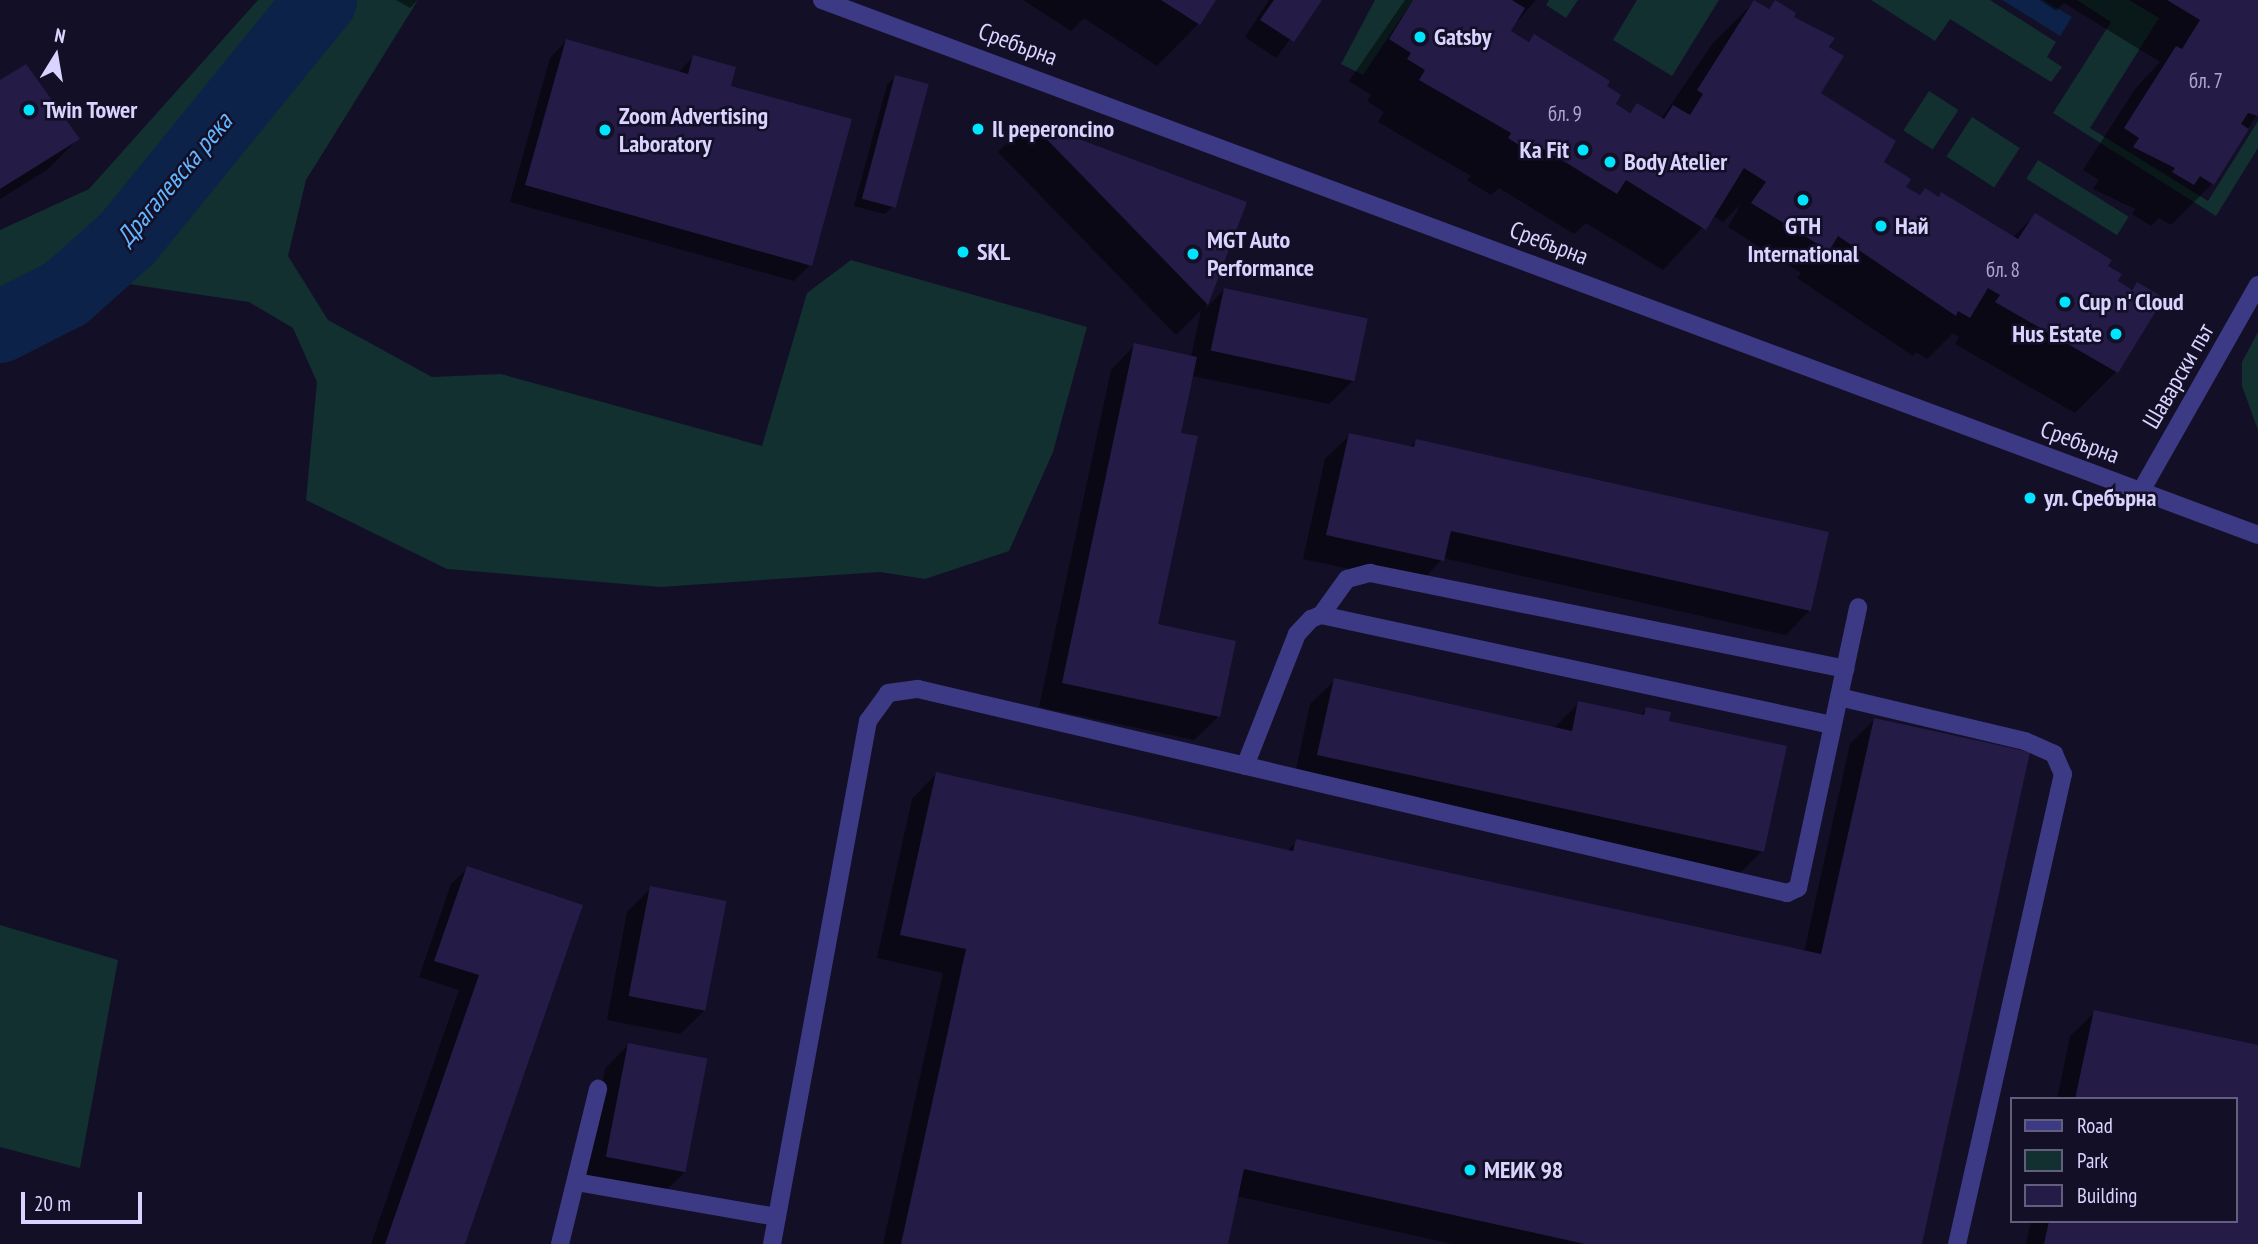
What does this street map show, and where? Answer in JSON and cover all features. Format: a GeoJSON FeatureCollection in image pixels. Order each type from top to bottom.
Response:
{"type":"FeatureCollection","features":[{"type":"Feature","properties":{"kind":"street","name":"Сребърна"},"geometry":{"type":"LineString","coordinates":[[822,0],[2258,536]]}},
{"type":"Feature","properties":{"kind":"street","name":"Шаварски път"},"geometry":{"type":"LineString","coordinates":[[2141,491],[2258,285]]}},
{"type":"Feature","properties":{"kind":"street"},"geometry":{"type":"LineString","coordinates":[[1245,766],[1297,634],[1311,619],[1321,615],[1347,579],[1370,573],[1845,669]]}},
{"type":"Feature","properties":{"kind":"street"},"geometry":{"type":"LineString","coordinates":[[772,1244],[868,721],[888,693],[919,689],[1787,893],[1798,888],[1858,607]]}},
{"type":"Feature","properties":{"kind":"street"},"geometry":{"type":"LineString","coordinates":[[1321,615],[1832,725]]}},
{"type":"Feature","properties":{"kind":"street"},"geometry":{"type":"LineString","coordinates":[[1839,698],[2025,740],[2054,754],[2063,774],[1957,1244]]}},
{"type":"Feature","properties":{"kind":"street"},"geometry":{"type":"LineString","coordinates":[[560,1244],[598,1089]]}},
{"type":"Feature","properties":{"kind":"street"},"geometry":{"type":"LineString","coordinates":[[576,1182],[777,1217]]}},
{"type":"Feature","properties":{"kind":"green space"},"geometry":{"type":"Polygon","coordinates":[[[258,0],[309,0],[131,209],[94,242],[0,301],[0,230],[89,189],[258,0]]]}},
{"type":"Feature","properties":{"kind":"green space"},"geometry":{"type":"Polygon","coordinates":[[[353,0],[418,0],[306,180],[288,256],[328,320],[432,377],[501,374],[762,446],[807,293],[851,260],[1087,327],[1053,452],[1009,551],[925,579],[880,572],[660,587],[447,569],[306,500],[317,382],[293,328],[249,302],[122,283],[0,350],[0,339],[89,293],[172,216],[353,0]]]}},
{"type":"Feature","properties":{"kind":"green space"},"geometry":{"type":"Polygon","coordinates":[[[1375,0],[1413,0],[1363,75],[1341,64],[1375,0]]]}},
{"type":"Feature","properties":{"kind":"green space"},"geometry":{"type":"Polygon","coordinates":[[[1549,0],[1578,0],[1566,18],[1546,5],[1549,0]]]}},
{"type":"Feature","properties":{"kind":"green space"},"geometry":{"type":"Polygon","coordinates":[[[1637,0],[1719,0],[1672,76],[1613,40],[1637,0]]]}},
{"type":"Feature","properties":{"kind":"green space"},"geometry":{"type":"Polygon","coordinates":[[[1871,0],[1990,0],[2056,42],[2047,57],[2062,67],[2051,82],[1950,19],[1935,41],[1871,0]]]}},
{"type":"Feature","properties":{"kind":"green space"},"geometry":{"type":"Polygon","coordinates":[[[2077,0],[2129,0],[2159,18],[2090,128],[2208,201],[2258,121],[2258,148],[2216,216],[2053,113],[2111,22],[2077,0]]]}},
{"type":"Feature","properties":{"kind":"green space"},"geometry":{"type":"Polygon","coordinates":[[[1929,91],[1958,110],[1933,149],[1903,130],[1929,91]]]}},
{"type":"Feature","properties":{"kind":"green space"},"geometry":{"type":"Polygon","coordinates":[[[1972,117],[2020,148],[1994,187],[1946,156],[1972,117]]]}},
{"type":"Feature","properties":{"kind":"green space"},"geometry":{"type":"Polygon","coordinates":[[[2038,160],[2129,217],[2117,235],[2026,179],[2038,160]]]}},
{"type":"Feature","properties":{"kind":"green space"},"geometry":{"type":"Polygon","coordinates":[[[2258,332],[2258,430],[2242,386],[2242,362],[2258,332]]]}},
{"type":"Feature","properties":{"kind":"green space"},"geometry":{"type":"Polygon","coordinates":[[[0,925],[118,960],[80,1168],[0,1147],[0,925]]]}},
{"type":"Feature","properties":{"kind":"water"},"geometry":{"type":"Polygon","coordinates":[[[2002,0],[2044,0],[2072,17],[2060,36],[2002,0]]]}},
{"type":"Feature","properties":{"kind":"building"},"geometry":{"type":"Polygon","coordinates":[[[1161,0],[1216,0],[1200,25],[1161,0]]]}},
{"type":"Feature","properties":{"kind":"building"},"geometry":{"type":"Polygon","coordinates":[[[1274,0],[1322,0],[1294,42],[1260,20],[1274,0]]]}},
{"type":"Feature","properties":{"kind":"building"},"geometry":{"type":"Polygon","coordinates":[[[1413,0],[1512,0],[1525,8],[1511,31],[1529,42],[1534,34],[1610,81],[1607,86],[1621,95],[1616,104],[1630,113],[1637,103],[1664,119],[1673,105],[1690,115],[1703,94],[1697,90],[1754,0],[1769,9],[1775,0],[1796,13],[1794,17],[1835,38],[1829,47],[1844,56],[1821,93],[1896,141],[1884,162],[1911,179],[1906,187],[1920,195],[1925,188],[1939,197],[1941,192],[2018,239],[2035,213],[2112,260],[2108,266],[2122,274],[2118,281],[2132,290],[2137,282],[2164,298],[2118,373],[1995,302],[2000,295],[1988,288],[1970,318],[1958,311],[1956,316],[1838,236],[1829,251],[1751,203],[1766,182],[1744,168],[1706,230],[1626,180],[1617,194],[1539,146],[1534,155],[1508,138],[1511,133],[1419,80],[1425,70],[1407,59],[1411,53],[1389,39],[1413,0]]]}},
{"type":"Feature","properties":{"kind":"building"},"geometry":{"type":"Polygon","coordinates":[[[2167,0],[2258,0],[2258,116],[2248,113],[2241,124],[2249,129],[2214,185],[2200,176],[2194,185],[2172,172],[2175,168],[2133,147],[2139,138],[2124,128],[2176,46],[2182,49],[2200,20],[2167,0]]]}},
{"type":"Feature","properties":{"kind":"building"},"geometry":{"type":"Polygon","coordinates":[[[566,39],[688,74],[693,55],[736,67],[731,86],[852,119],[812,266],[525,185],[566,39]]]}},
{"type":"Feature","properties":{"kind":"building","name":"Twin Tower"},"geometry":{"type":"Polygon","coordinates":[[[26,64],[80,139],[0,189],[0,80],[26,64]]]}},
{"type":"Feature","properties":{"kind":"building"},"geometry":{"type":"Polygon","coordinates":[[[895,75],[929,84],[896,208],[862,199],[895,75]]]}},
{"type":"Feature","properties":{"kind":"building","name":"MGT Auto Performance"},"geometry":{"type":"Polygon","coordinates":[[[1028,120],[1247,202],[1208,305],[1028,120]]]}},
{"type":"Feature","properties":{"kind":"building"},"geometry":{"type":"Polygon","coordinates":[[[1224,288],[1368,319],[1354,381],[1211,351],[1224,288]]]}},
{"type":"Feature","properties":{"kind":"building"},"geometry":{"type":"Polygon","coordinates":[[[1134,343],[1197,357],[1181,433],[1198,436],[1158,624],[1236,641],[1220,717],[1062,683],[1134,343]]]}},
{"type":"Feature","properties":{"kind":"building"},"geometry":{"type":"Polygon","coordinates":[[[1349,433],[1414,447],[1416,439],[1829,532],[1811,611],[1451,531],[1444,561],[1326,535],[1349,433]]]}},
{"type":"Feature","properties":{"kind":"building"},"geometry":{"type":"Polygon","coordinates":[[[1334,678],[1572,731],[1578,701],[1644,715],[1646,707],[1671,712],[1669,721],[1787,746],[1764,852],[1317,755],[1334,678]]]}},
{"type":"Feature","properties":{"kind":"building"},"geometry":{"type":"Polygon","coordinates":[[[1874,718],[2030,752],[1922,1244],[1585,1244],[1244,1169],[1228,1244],[901,1244],[966,949],[900,935],[936,772],[1293,851],[1296,839],[1821,954],[1874,718]]]}},
{"type":"Feature","properties":{"kind":"building"},"geometry":{"type":"Polygon","coordinates":[[[467,866],[583,905],[465,1244],[385,1244],[479,975],[434,961],[467,866]]]}},
{"type":"Feature","properties":{"kind":"building"},"geometry":{"type":"Polygon","coordinates":[[[650,886],[727,901],[705,1011],[629,996],[650,886]]]}},
{"type":"Feature","properties":{"kind":"building"},"geometry":{"type":"Polygon","coordinates":[[[2094,1010],[2258,1045],[2258,1244],[2044,1244],[2049,1223],[2237,1223],[2237,1097],[2075,1097],[2094,1010]]]}},
{"type":"Feature","properties":{"kind":"building"},"geometry":{"type":"Polygon","coordinates":[[[628,1043],[708,1058],[685,1172],[606,1157],[628,1043]]]}},
{"type":"Feature","properties":{"kind":"waterway","name":"Драгалевска река"},"geometry":{"type":"LineString","coordinates":[[0,327],[65,294],[127,239],[321,0]]}},
{"type":"Feature","properties":{"kind":"place","name":"Gatsby"},"geometry":{"type":"Point","coordinates":[1420,37]}},
{"type":"Feature","properties":{"kind":"place","name":"Twin Tower"},"geometry":{"type":"Point","coordinates":[29,110]}},
{"type":"Feature","properties":{"kind":"place","name":"Il peperoncino"},"geometry":{"type":"Point","coordinates":[978,129]}},
{"type":"Feature","properties":{"kind":"place","name":"Zoom Advertising Laboratory"},"geometry":{"type":"Point","coordinates":[605,130]}},
{"type":"Feature","properties":{"kind":"place","name":"Ka Fit"},"geometry":{"type":"Point","coordinates":[1583,150]}},
{"type":"Feature","properties":{"kind":"place","name":"Body Atelier"},"geometry":{"type":"Point","coordinates":[1610,162]}},
{"type":"Feature","properties":{"kind":"place","name":"GTH International"},"geometry":{"type":"Point","coordinates":[1803,200]}},
{"type":"Feature","properties":{"kind":"place","name":"Най"},"geometry":{"type":"Point","coordinates":[1881,226]}},
{"type":"Feature","properties":{"kind":"place","name":"SKL"},"geometry":{"type":"Point","coordinates":[963,252]}},
{"type":"Feature","properties":{"kind":"place","name":"MGT Auto Performance"},"geometry":{"type":"Point","coordinates":[1193,254]}},
{"type":"Feature","properties":{"kind":"place","name":"Cup n' Cloud"},"geometry":{"type":"Point","coordinates":[2065,302]}},
{"type":"Feature","properties":{"kind":"place","name":"Hus Estate"},"geometry":{"type":"Point","coordinates":[2116,334]}},
{"type":"Feature","properties":{"kind":"place","name":"ул. Сребърна"},"geometry":{"type":"Point","coordinates":[2030,498]}},
{"type":"Feature","properties":{"kind":"place","name":"МЕИК 98"},"geometry":{"type":"Point","coordinates":[1470,1170]}}]}
